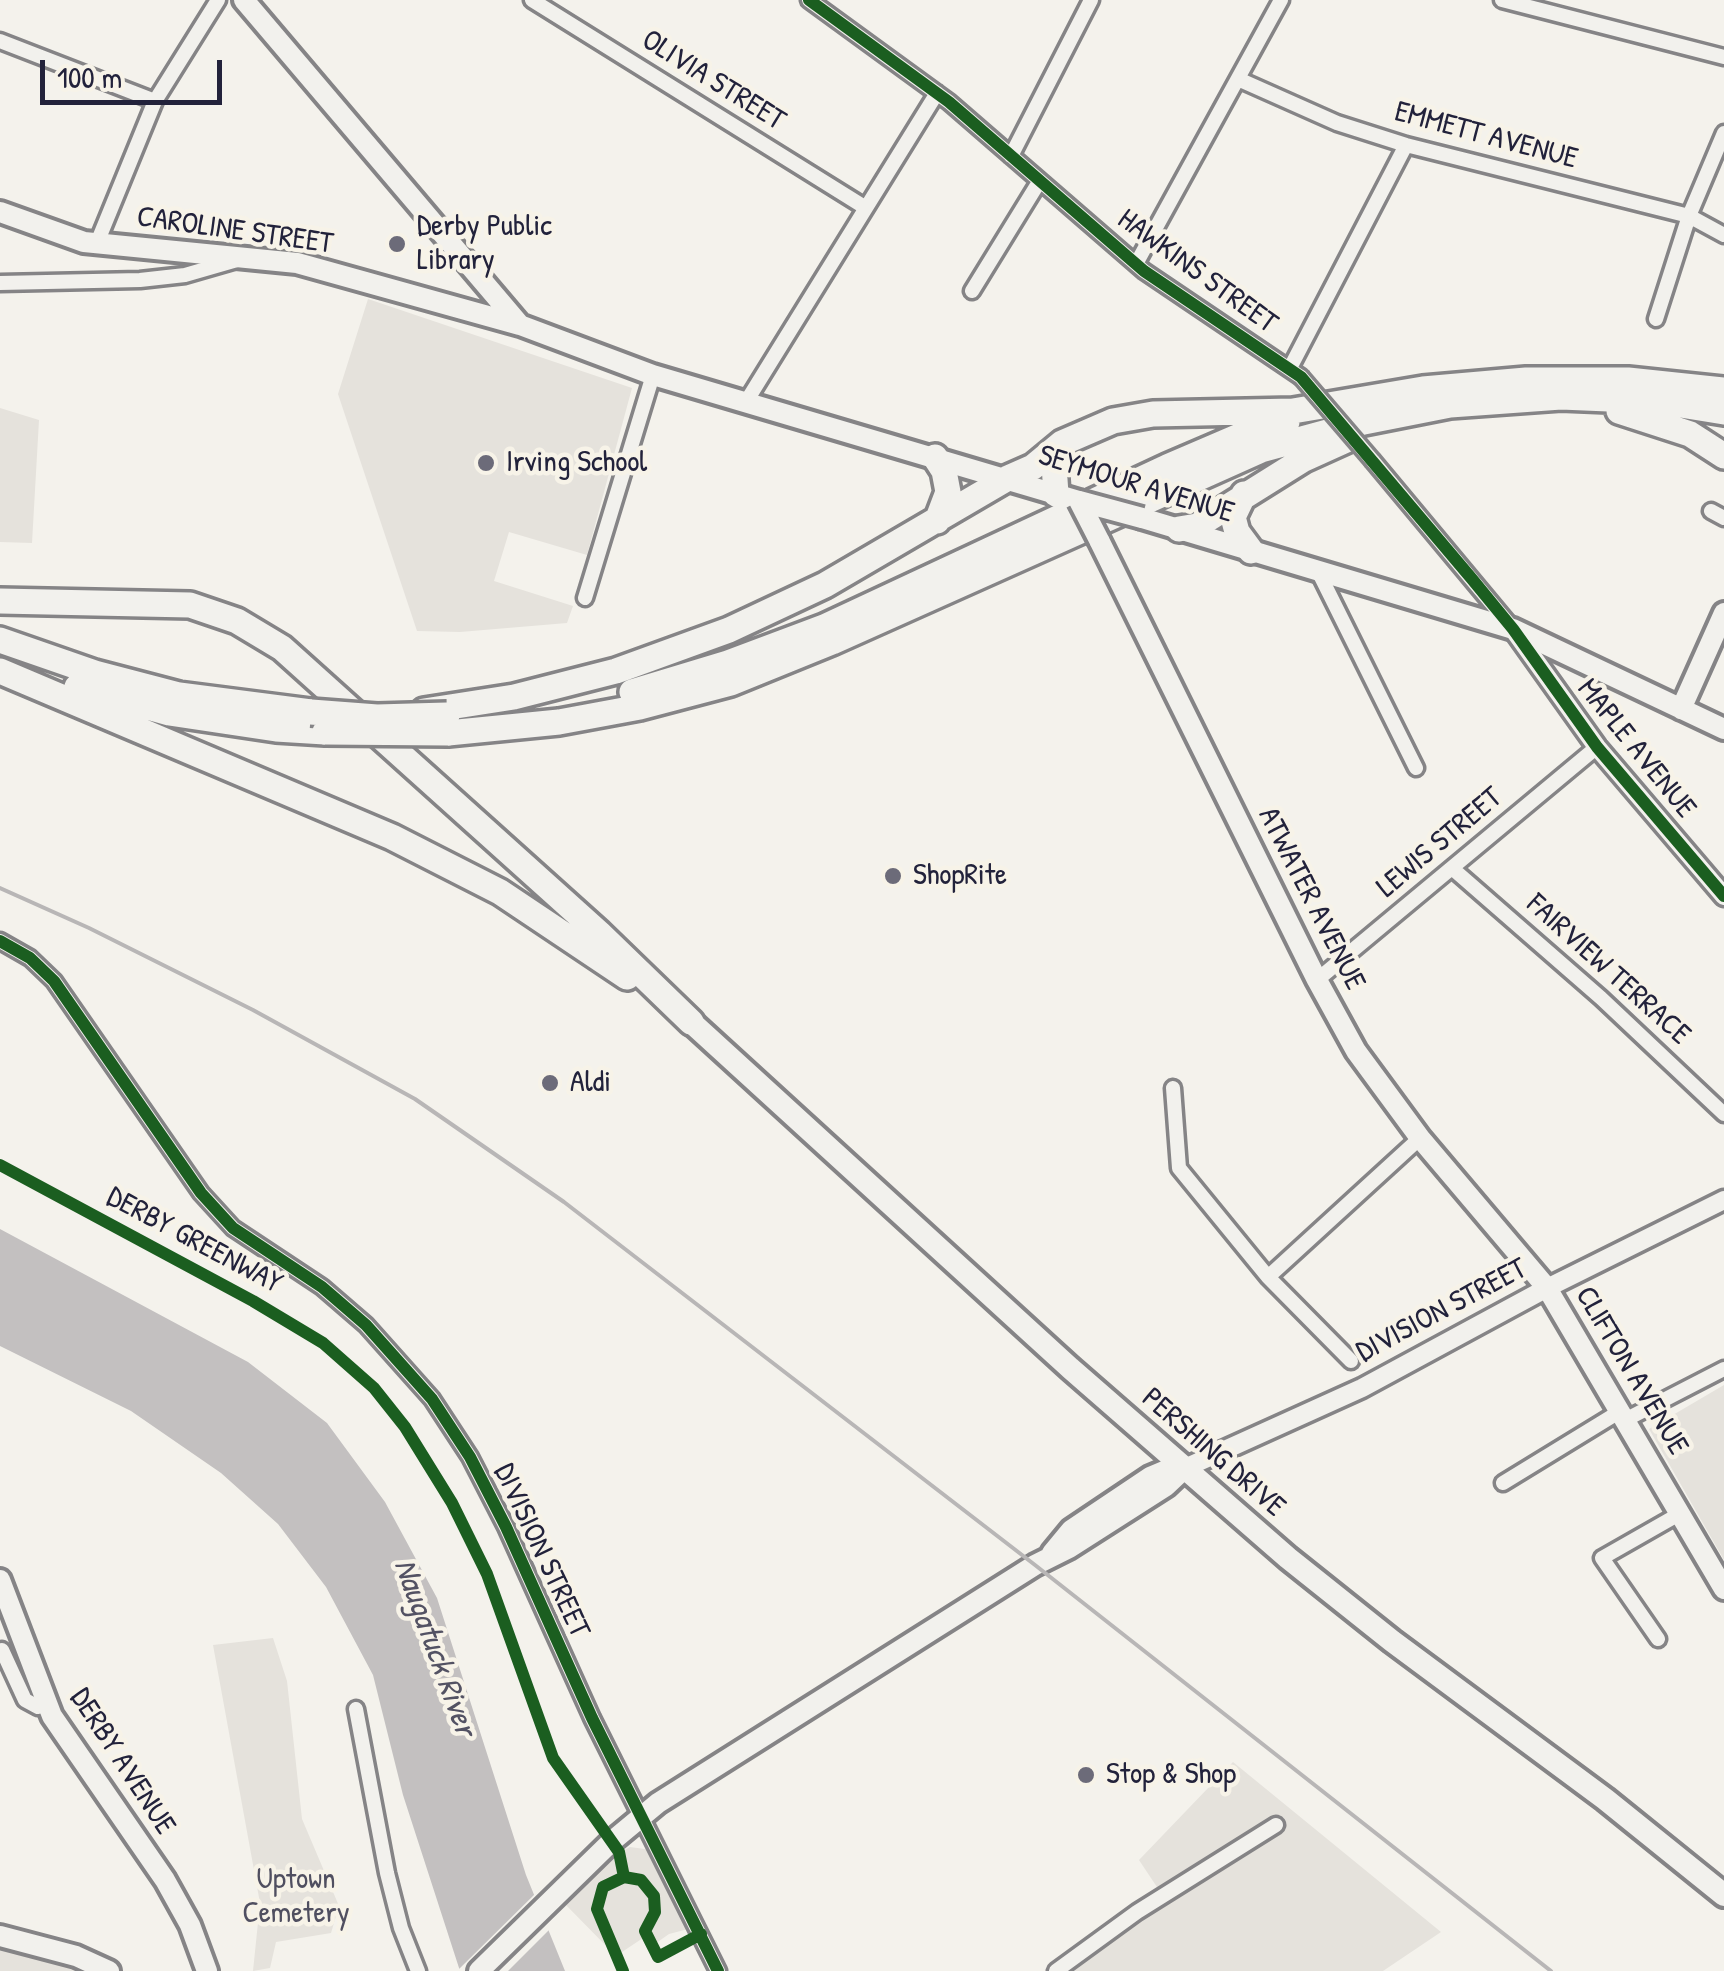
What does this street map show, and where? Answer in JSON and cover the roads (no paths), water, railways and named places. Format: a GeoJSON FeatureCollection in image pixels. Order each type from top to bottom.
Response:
{"type":"FeatureCollection","features":[{"type":"Feature","properties":{"kind":"highway"},"geometry":{"type":"LineString","coordinates":[[446,719],[616,671],[728,630],[824,585],[1008,478],[1033,468],[1070,438],[1113,420],[1292,411],[1424,389],[1543,380],[1642,381],[1724,390]]}},
{"type":"Feature","properties":{"kind":"highway"},"geometry":{"type":"LineString","coordinates":[[0,640],[95,673],[179,695],[318,722],[446,719],[560,708],[641,690],[728,664],[824,627],[1244,434],[1319,412],[1424,389]]}},
{"type":"Feature","properties":{"kind":"highway"},"geometry":{"type":"LineString","coordinates":[[1561,397],[1650,418],[1703,440],[1724,456]]}},
{"type":"Feature","properties":{"kind":"highway"},"geometry":{"type":"LineString","coordinates":[[0,668],[169,712],[276,729],[377,717],[559,722],[640,708],[731,683],[832,642],[1261,450],[1364,422],[1450,404],[1561,397],[1656,401],[1724,412]]}},
{"type":"Feature","properties":{"kind":"highway"},"geometry":{"type":"LineString","coordinates":[[1180,529],[1197,526],[1244,494],[1338,443],[1450,404]]}},
{"type":"Feature","properties":{"kind":"highway"},"geometry":{"type":"LineString","coordinates":[[1068,498],[1054,465],[1070,438]]}},
{"type":"Feature","properties":{"kind":"highway"},"geometry":{"type":"LineString","coordinates":[[935,456],[944,471],[948,492],[937,521]]}},
{"type":"Feature","properties":{"kind":"highway"},"geometry":{"type":"LineString","coordinates":[[1244,494],[1232,517],[1250,550]]}},
{"type":"Feature","properties":{"kind":"highway"},"geometry":{"type":"LineString","coordinates":[[0,601],[190,604],[237,621],[282,648],[599,933],[691,1022]]}},
{"type":"Feature","properties":{"kind":"highway"},"geometry":{"type":"LineString","coordinates":[[0,668],[392,837],[500,892],[691,1022]]}},
{"type":"Feature","properties":{"kind":"main road"},"geometry":{"type":"LineString","coordinates":[[244,0],[520,325]]}},
{"type":"Feature","properties":{"kind":"main road","name":"CAROLINE STREET"},"geometry":{"type":"LineString","coordinates":[[0,212],[84,242],[297,263],[520,325]]}},
{"type":"Feature","properties":{"kind":"main road","name":"SEYMOUR AVENUE"},"geometry":{"type":"LineString","coordinates":[[520,325],[653,376],[1513,629],[1724,729]]}},
{"type":"Feature","properties":{"kind":"main road","name":"ATWATER AVENUE"},"geometry":{"type":"LineString","coordinates":[[1068,498],[1099,540],[1317,980],[1373,1078],[1547,1288]]}},
{"type":"Feature","properties":{"kind":"main road"},"geometry":{"type":"LineString","coordinates":[[1681,708],[1724,614]]}},
{"type":"Feature","properties":{"kind":"main road","name":"PERSHING DRIVE"},"geometry":{"type":"LineString","coordinates":[[691,1022],[1042,1342],[1288,1558],[1724,1895]]}},
{"type":"Feature","properties":{"kind":"main road","name":"CLIFTON AVENUE"},"geometry":{"type":"LineString","coordinates":[[1547,1288],[1724,1588]]}},
{"type":"Feature","properties":{"kind":"main road","name":"DIVISION STREET"},"geometry":{"type":"LineString","coordinates":[[480,1971],[642,1815],[1052,1554],[1066,1534],[1150,1477],[1184,1468]]}},
{"type":"Feature","properties":{"kind":"main road","name":"DERBY AVENUE"},"geometry":{"type":"LineString","coordinates":[[0,1580],[59,1728],[165,1880],[190,1926],[206,1971]]}},
{"type":"Feature","properties":{"kind":"main road"},"geometry":{"type":"LineString","coordinates":[[0,1936],[76,1956],[110,1971]]}},
{"type":"Feature","properties":{"kind":"street"},"geometry":{"type":"LineString","coordinates":[[97,243],[155,101],[218,0]]}},
{"type":"Feature","properties":{"kind":"street","name":"OLIVIA STREET"},"geometry":{"type":"LineString","coordinates":[[532,0],[866,208]]}},
{"type":"Feature","properties":{"kind":"street"},"geometry":{"type":"LineString","coordinates":[[1011,156],[1091,0]]}},
{"type":"Feature","properties":{"kind":"street"},"geometry":{"type":"LineString","coordinates":[[1136,264],[1281,0]]}},
{"type":"Feature","properties":{"kind":"street"},"geometry":{"type":"LineString","coordinates":[[1502,0],[1724,56]]}},
{"type":"Feature","properties":{"kind":"street","name":"HAWKINS STREET"},"geometry":{"type":"LineString","coordinates":[[817,3],[937,93],[1136,264],[1296,372],[1513,629]]}},
{"type":"Feature","properties":{"kind":"street"},"geometry":{"type":"LineString","coordinates":[[0,41],[155,101]]}},
{"type":"Feature","properties":{"kind":"street","name":"EMMETT AVENUE"},"geometry":{"type":"LineString","coordinates":[[1238,79],[1337,123],[1406,145],[1689,216],[1724,235]]}},
{"type":"Feature","properties":{"kind":"street"},"geometry":{"type":"LineString","coordinates":[[746,402],[937,93]]}},
{"type":"Feature","properties":{"kind":"street"},"geometry":{"type":"LineString","coordinates":[[1656,319],[1689,216],[1724,133]]}},
{"type":"Feature","properties":{"kind":"street"},"geometry":{"type":"LineString","coordinates":[[1296,372],[1406,145]]}},
{"type":"Feature","properties":{"kind":"street"},"geometry":{"type":"LineString","coordinates":[[972,291],[1040,182]]}},
{"type":"Feature","properties":{"kind":"street"},"geometry":{"type":"LineString","coordinates":[[0,283],[185,276],[247,257]]}},
{"type":"Feature","properties":{"kind":"street"},"geometry":{"type":"LineString","coordinates":[[585,598],[653,376]]}},
{"type":"Feature","properties":{"kind":"street"},"geometry":{"type":"LineString","coordinates":[[1318,570],[1416,768]]}},
{"type":"Feature","properties":{"kind":"street","name":"MAPLE AVENUE"},"geometry":{"type":"LineString","coordinates":[[1513,629],[1597,747],[1724,896]]}},
{"type":"Feature","properties":{"kind":"street","name":"LEWIS STREET"},"geometry":{"type":"LineString","coordinates":[[1317,980],[1597,747]]}},
{"type":"Feature","properties":{"kind":"street","name":"FAIRVIEW TERRACE"},"geometry":{"type":"LineString","coordinates":[[1453,869],[1601,998],[1724,1114]]}},
{"type":"Feature","properties":{"kind":"street","name":"DIVISION STREET"},"geometry":{"type":"LineString","coordinates":[[0,941],[30,958],[54,980],[201,1193],[233,1228],[322,1287],[348,1309],[432,1398],[470,1457],[506,1527],[578,1689],[642,1815]]}},
{"type":"Feature","properties":{"kind":"street"},"geometry":{"type":"LineString","coordinates":[[1173,1088],[1179,1168],[1268,1277],[1351,1362]]}},
{"type":"Feature","properties":{"kind":"street"},"geometry":{"type":"LineString","coordinates":[[1268,1277],[1420,1138]]}},
{"type":"Feature","properties":{"kind":"street","name":"DIVISION STREET"},"geometry":{"type":"LineString","coordinates":[[1184,1468],[1362,1388],[1547,1288],[1724,1200]]}},
{"type":"Feature","properties":{"kind":"street"},"geometry":{"type":"LineString","coordinates":[[1502,1482],[1622,1416],[1724,1368]]}},
{"type":"Feature","properties":{"kind":"street"},"geometry":{"type":"LineString","coordinates":[[1658,1640],[1602,1558],[1681,1513]]}},
{"type":"Feature","properties":{"kind":"street"},"geometry":{"type":"LineString","coordinates":[[1,1650],[25,1700],[38,1707],[47,1705]]}},
{"type":"Feature","properties":{"kind":"street"},"geometry":{"type":"LineString","coordinates":[[356,1709],[386,1873],[418,1971]]}},
{"type":"Feature","properties":{"kind":"street"},"geometry":{"type":"LineString","coordinates":[[642,1815],[718,1971]]}},
{"type":"Feature","properties":{"kind":"street"},"geometry":{"type":"LineString","coordinates":[[1056,1971],[1137,1912],[1276,1826]]}},
{"type":"Feature","properties":{"kind":"water","name":"Naugatuck River"},"geometry":{"type":"Polygon","coordinates":[[[0,1229],[248,1362],[327,1423],[385,1502],[437,1598],[526,1875],[565,1971],[460,1971],[403,1795],[373,1675],[326,1587],[278,1524],[221,1473],[131,1411],[0,1346],[0,1229]]]}},
{"type":"Feature","properties":{"kind":"railway"},"geometry":{"type":"LineString","coordinates":[[0,888],[253,1010],[415,1099],[564,1202],[1035,1565],[1551,1971]]}},
{"type":"Feature","properties":{"kind":"place","name":"Derby Public Library"},"geometry":{"type":"Point","coordinates":[397,244]}},
{"type":"Feature","properties":{"kind":"place","name":"Irving School"},"geometry":{"type":"Point","coordinates":[486,463]}},
{"type":"Feature","properties":{"kind":"place","name":"ShopRite"},"geometry":{"type":"Point","coordinates":[893,876]}},
{"type":"Feature","properties":{"kind":"place","name":"Aldi"},"geometry":{"type":"Point","coordinates":[550,1083]}},
{"type":"Feature","properties":{"kind":"place","name":"Stop & Shop"},"geometry":{"type":"Point","coordinates":[1086,1775]}},
{"type":"Feature","properties":{"kind":"park label","name":"Uptown Cemetery"},"geometry":{"type":"Point","coordinates":[296,1897]}}]}
